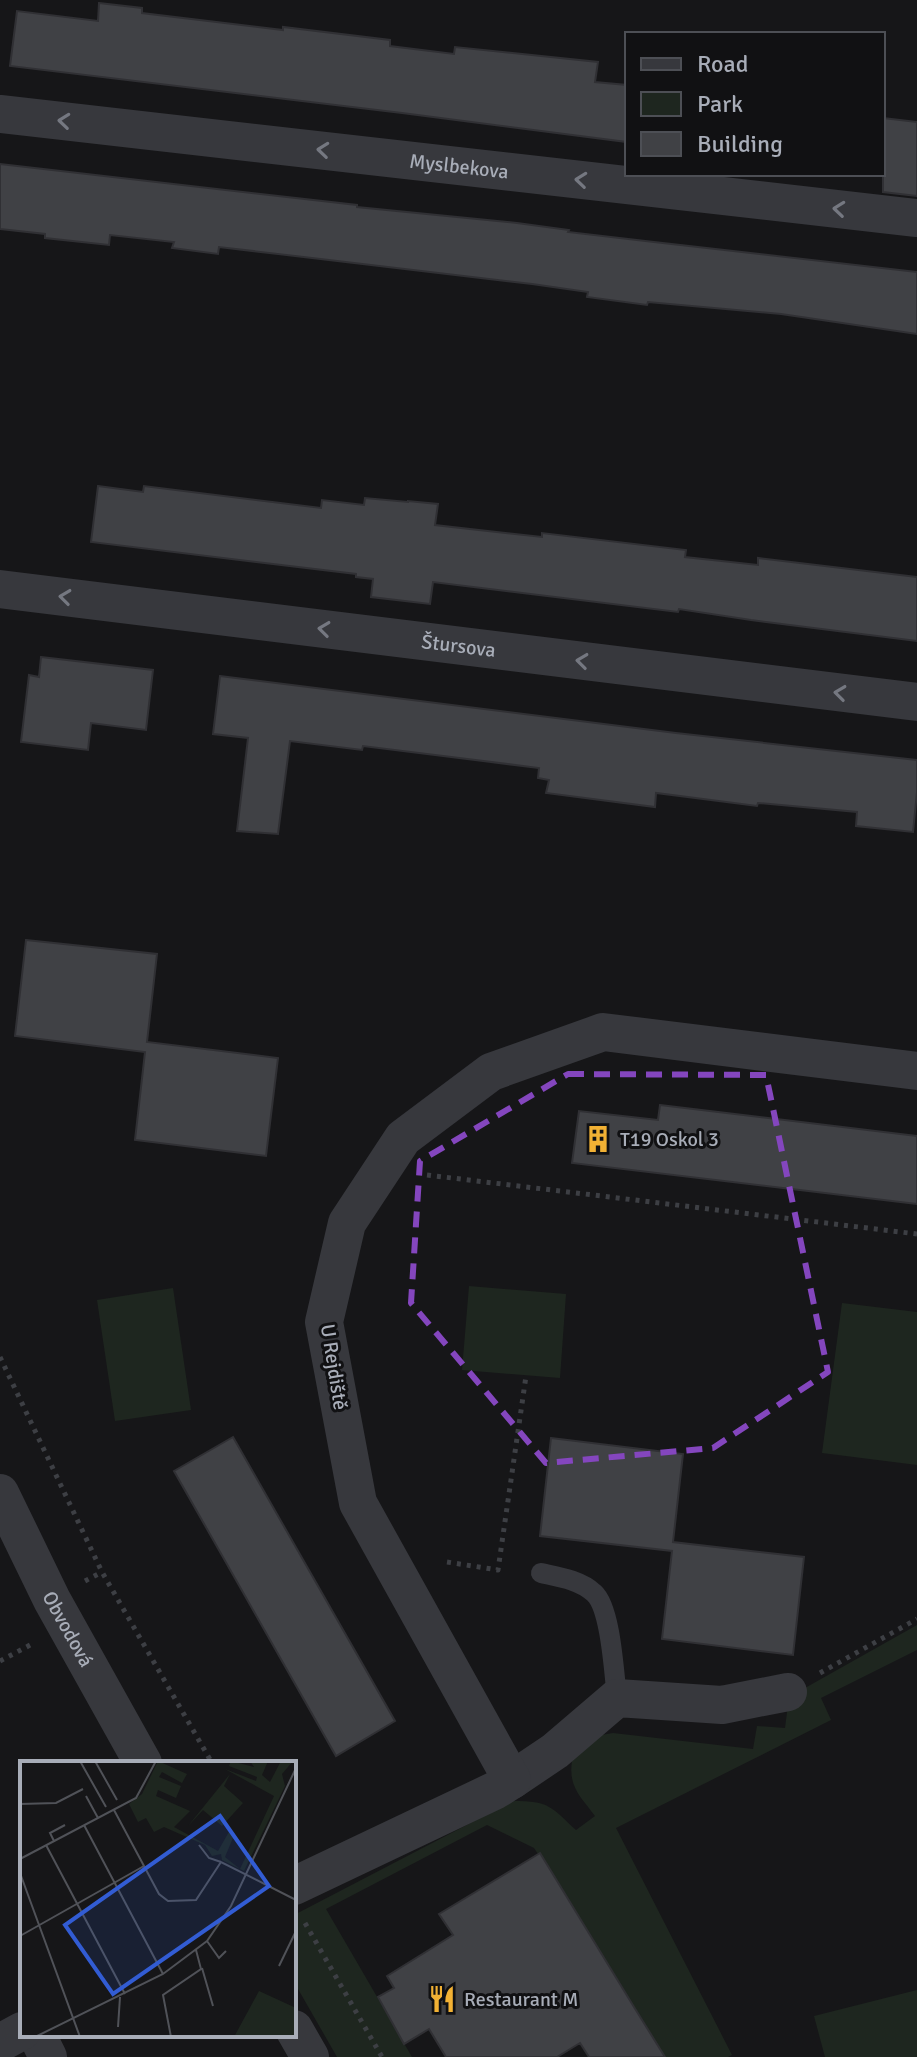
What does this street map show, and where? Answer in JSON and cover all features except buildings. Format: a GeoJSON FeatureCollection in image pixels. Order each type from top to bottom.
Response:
{"type":"FeatureCollection","features":[{"type":"Feature","properties":{"kind":"street","name":"Myslbekova"},"geometry":{"type":"LineString","coordinates":[[0,114],[917,218]]}},
{"type":"Feature","properties":{"kind":"street","name":"Štursova"},"geometry":{"type":"LineString","coordinates":[[0,589],[917,702]]}},
{"type":"Feature","properties":{"kind":"street","name":"U Rejdiště"},"geometry":{"type":"LineString","coordinates":[[512,1780],[358,1503],[324,1322],[347,1223],[403,1138],[491,1072],[603,1032],[917,1071]]}},
{"type":"Feature","properties":{"kind":"street","name":"Obvodová"},"geometry":{"type":"LineString","coordinates":[[0,1493],[52,1600],[142,1761]]}},
{"type":"Feature","properties":{"kind":"street"},"geometry":{"type":"LineString","coordinates":[[298,1902],[512,1780],[555,1751],[617,1698],[722,1705],[788,1692]]}},
{"type":"Feature","properties":{"kind":"street"},"geometry":{"type":"LineString","coordinates":[[0,2043],[20,2032]]}},
{"type":"Feature","properties":{"kind":"street"},"geometry":{"type":"LineString","coordinates":[[296,2032],[310,2057]]}},
{"type":"Feature","properties":{"kind":"street"},"geometry":{"type":"LineString","coordinates":[[38,2037],[48,2057]]}},
{"type":"Feature","properties":{"kind":"lane"},"geometry":{"type":"LineString","coordinates":[[541,1573],[567,1579],[598,1595],[607,1619],[617,1698]]}},
{"type":"Feature","properties":{"kind":"path"},"geometry":{"type":"LineString","coordinates":[[382,1169],[917,1234]]}},
{"type":"Feature","properties":{"kind":"path"},"geometry":{"type":"LineString","coordinates":[[0,1357],[102,1572],[211,1761]]}},
{"type":"Feature","properties":{"kind":"path"},"geometry":{"type":"LineString","coordinates":[[447,1562],[498,1570],[526,1376]]}},
{"type":"Feature","properties":{"kind":"path"},"geometry":{"type":"LineString","coordinates":[[788,1692],[917,1619]]}},
{"type":"Feature","properties":{"kind":"path"},"geometry":{"type":"LineString","coordinates":[[298,1902],[382,2057]]}},
{"type":"Feature","properties":{"kind":"highlighted area"},"geometry":{"type":"Polygon","coordinates":[[[568,1074],[766,1075],[828,1372],[713,1448],[546,1463],[411,1303],[420,1161],[568,1074]]]}},
{"type":"Feature","properties":{"kind":"green space"},"geometry":{"type":"Polygon","coordinates":[[[469,1286],[566,1294],[560,1378],[462,1370],[469,1286]]]}},
{"type":"Feature","properties":{"kind":"green space"},"geometry":{"type":"Polygon","coordinates":[[[173,1288],[191,1410],[115,1421],[97,1300],[173,1288]]]}},
{"type":"Feature","properties":{"kind":"green space"},"geometry":{"type":"Polygon","coordinates":[[[842,1303],[917,1312],[917,1465],[822,1453],[842,1303]]]}},
{"type":"Feature","properties":{"kind":"green space"},"geometry":{"type":"Polygon","coordinates":[[[917,1625],[917,1650],[821,1698],[831,1720],[616,1828],[732,2055],[665,2057],[540,1853],[487,1825],[326,1909],[412,2057],[337,2057],[296,1985],[296,1914],[513,1801],[543,1804],[576,1830],[595,1816],[574,1785],[572,1761],[601,1735],[613,1733],[753,1749],[757,1726],[785,1728],[789,1697],[917,1625]]]}},
{"type":"Feature","properties":{"kind":"green space"},"geometry":{"type":"Polygon","coordinates":[[[917,1990],[917,2057],[825,2057],[814,2016],[917,1990]]]}},
{"type":"Feature","properties":{"kind":"place","name":"T19 Oskol 3"},"geometry":{"type":"Point","coordinates":[598,1139]}},
{"type":"Feature","properties":{"kind":"place","name":"Restaurant M"},"geometry":{"type":"Point","coordinates":[442,1999]}}]}
